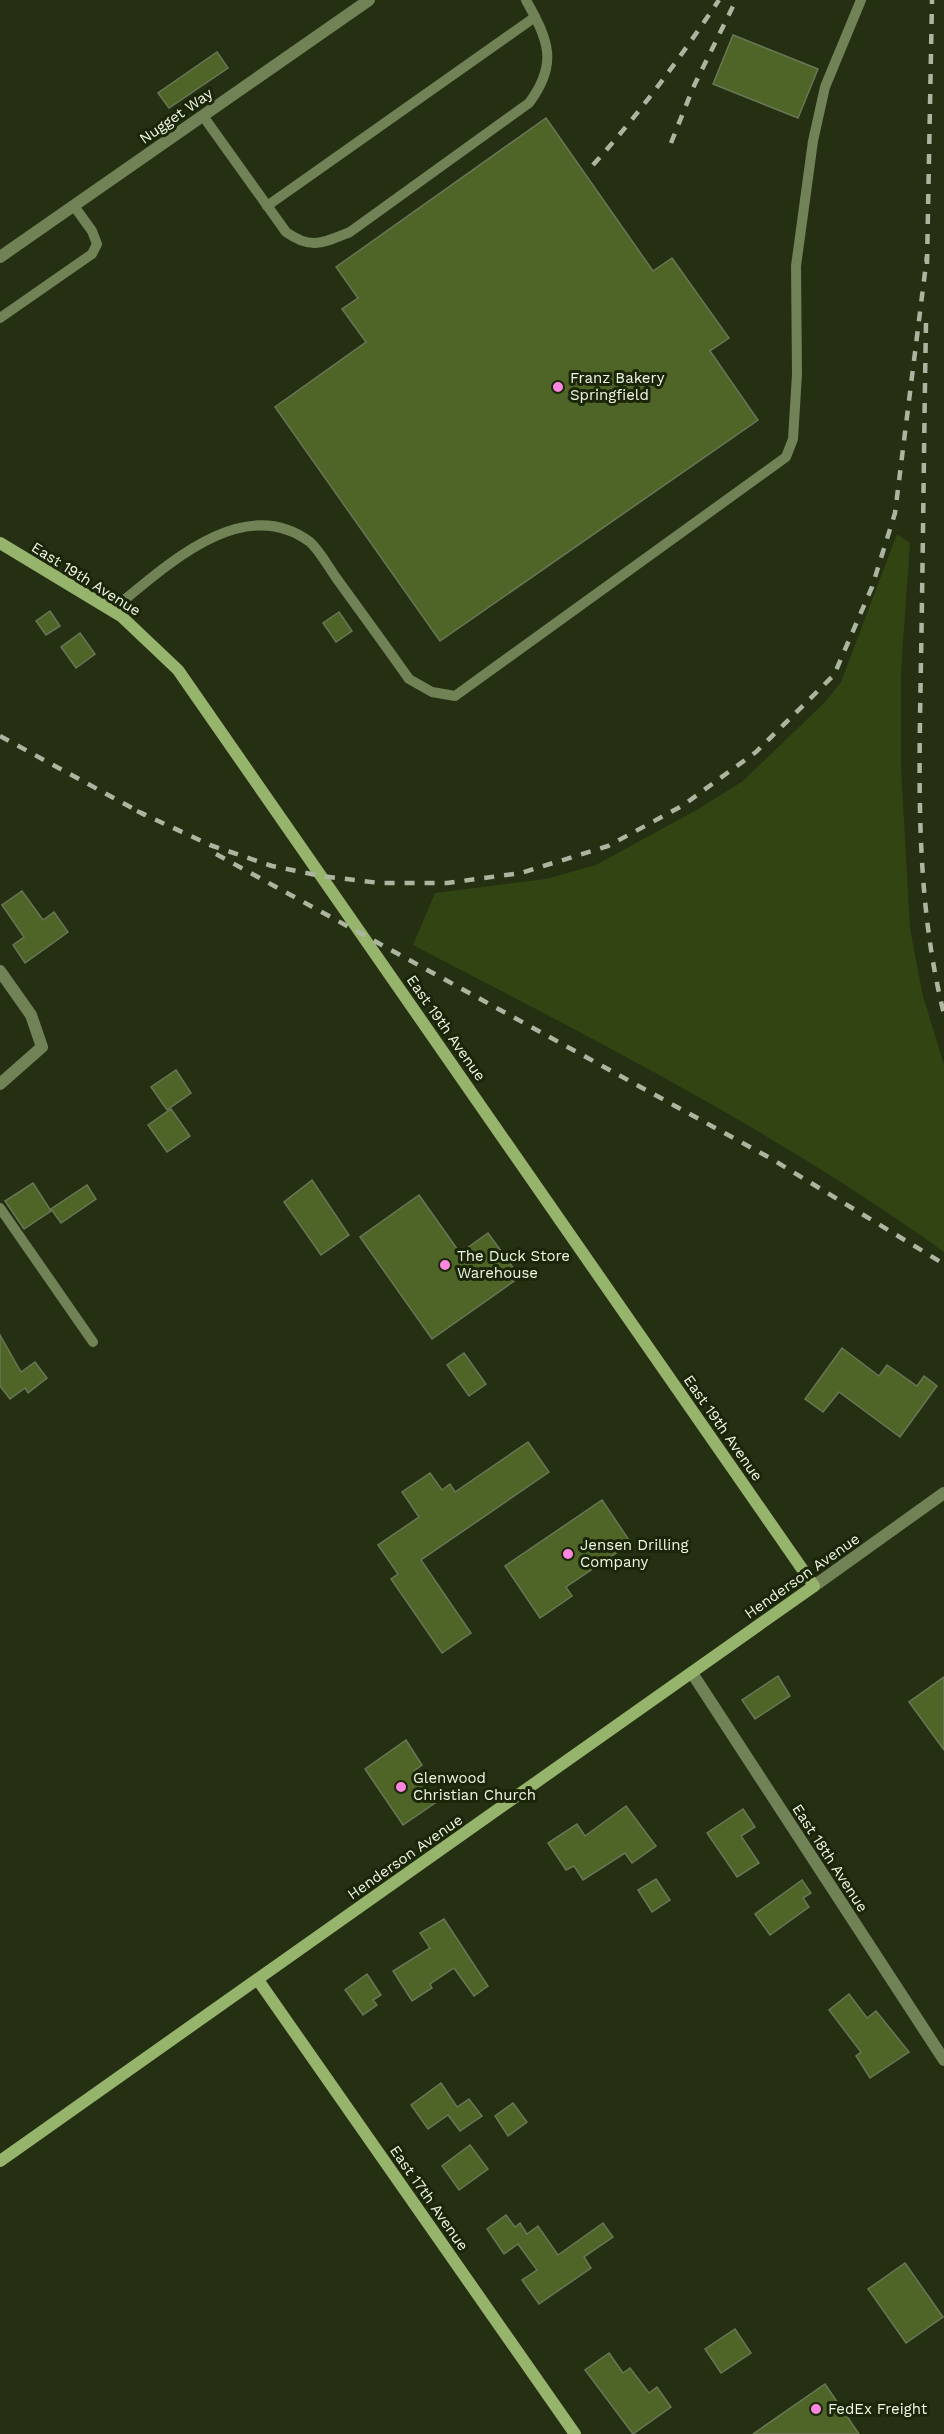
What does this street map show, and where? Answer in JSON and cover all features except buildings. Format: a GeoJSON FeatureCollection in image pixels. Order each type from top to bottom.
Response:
{"type":"FeatureCollection","features":[{"type":"Feature","properties":{"kind":"street","name":"Nugget Way"},"geometry":{"type":"LineString","coordinates":[[0,257],[369,0]]}},
{"type":"Feature","properties":{"kind":"street","name":"East 19th Avenue"},"geometry":{"type":"LineString","coordinates":[[0,543],[112,610],[145,636],[178,670],[814,1586]]}},
{"type":"Feature","properties":{"kind":"street"},"geometry":{"type":"LineString","coordinates":[[0,971],[31,1015],[42,1047],[0,1084]]}},
{"type":"Feature","properties":{"kind":"street","name":"Henderson Avenue"},"geometry":{"type":"LineString","coordinates":[[0,2161],[944,1493]]}},
{"type":"Feature","properties":{"kind":"street","name":"East 18th Avenue"},"geometry":{"type":"LineString","coordinates":[[692,1672],[944,2060]]}},
{"type":"Feature","properties":{"kind":"street","name":"East 17th Avenue"},"geometry":{"type":"LineString","coordinates":[[258,1980],[575,2434]]}},
{"type":"Feature","properties":{"kind":"lane"},"geometry":{"type":"LineString","coordinates":[[203,116],[286,232],[300,242],[320,244],[350,232],[529,103],[542,85],[549,62],[545,34],[526,0]]}},
{"type":"Feature","properties":{"kind":"lane"},"geometry":{"type":"LineString","coordinates":[[112,610],[172,561],[214,535],[236,528],[283,527],[311,543],[409,678],[432,692],[455,696],[786,457],[793,439],[797,374],[796,266],[813,141],[825,87],[861,0]]}},
{"type":"Feature","properties":{"kind":"lane"},"geometry":{"type":"LineString","coordinates":[[267,206],[535,17]]}},
{"type":"Feature","properties":{"kind":"lane"},"geometry":{"type":"LineString","coordinates":[[0,318],[92,254],[97,244],[92,231],[74,206]]}},
{"type":"Feature","properties":{"kind":"lane"},"geometry":{"type":"LineString","coordinates":[[0,1208],[93,1342]]}},
{"type":"Feature","properties":{"kind":"green space"},"geometry":{"type":"Polygon","coordinates":[[[897,534],[910,543],[901,671],[901,768],[910,929],[923,996],[944,1065],[944,1252],[881,1208],[751,1127],[617,1052],[413,945],[435,893],[546,879],[596,865],[700,808],[743,781],[826,701],[841,682],[897,534]]]}},
{"type":"Feature","properties":{"kind":"railway"},"geometry":{"type":"LineString","coordinates":[[593,165],[659,85],[719,0]]}},
{"type":"Feature","properties":{"kind":"railway"},"geometry":{"type":"LineString","coordinates":[[671,143],[693,88],[736,0]]}},
{"type":"Feature","properties":{"kind":"railway"},"geometry":{"type":"LineString","coordinates":[[927,264],[932,0]]}},
{"type":"Feature","properties":{"kind":"railway"},"geometry":{"type":"LineString","coordinates":[[137,811],[210,845],[272,866],[321,876],[380,883],[447,883],[521,873],[608,846],[682,806],[756,752],[834,675],[872,587],[895,513],[927,256]]}},
{"type":"Feature","properties":{"kind":"railway"},"geometry":{"type":"LineString","coordinates":[[926,323],[920,750],[921,839],[928,927],[944,1014]]}},
{"type":"Feature","properties":{"kind":"railway"},"geometry":{"type":"LineString","coordinates":[[0,736],[145,815]]}},
{"type":"Feature","properties":{"kind":"railway"},"geometry":{"type":"LineString","coordinates":[[216,854],[770,1158],[944,1264]]}},
{"type":"Feature","properties":{"kind":"place","name":"Franz Bakery Springfield"},"geometry":{"type":"Point","coordinates":[558,387]}},
{"type":"Feature","properties":{"kind":"place","name":"The Duck Store Warehouse"},"geometry":{"type":"Point","coordinates":[445,1265]}},
{"type":"Feature","properties":{"kind":"place","name":"Jensen Drilling Company"},"geometry":{"type":"Point","coordinates":[568,1554]}},
{"type":"Feature","properties":{"kind":"place","name":"Glenwood Christian Church"},"geometry":{"type":"Point","coordinates":[401,1787]}},
{"type":"Feature","properties":{"kind":"place","name":"FedEx Freight"},"geometry":{"type":"Point","coordinates":[816,2409]}}]}
